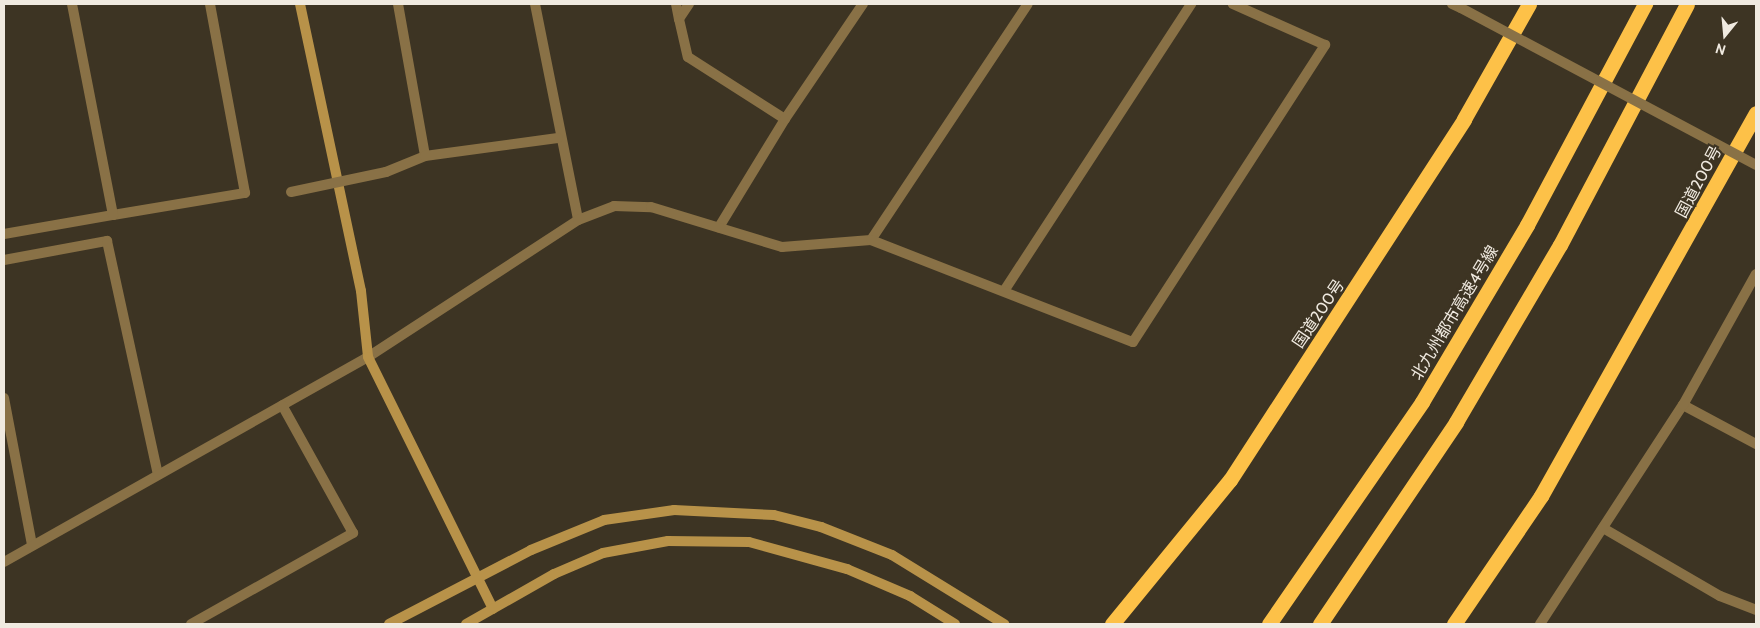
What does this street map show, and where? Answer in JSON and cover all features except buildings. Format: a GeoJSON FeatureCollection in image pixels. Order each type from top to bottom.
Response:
{"type":"FeatureCollection","features":[{"type":"Feature","properties":{"kind":"highway","name":"国道200号"},"geometry":{"type":"LineString","coordinates":[[1112,624],[1230,480],[1464,119],[1529,4]]}},
{"type":"Feature","properties":{"kind":"highway","name":"北九州都市高速4号線"},"geometry":{"type":"LineString","coordinates":[[1269,624],[1422,402],[1527,225],[1645,4]]}},
{"type":"Feature","properties":{"kind":"highway"},"geometry":{"type":"LineString","coordinates":[[1320,624],[1456,422],[1560,245],[1688,4]]}},
{"type":"Feature","properties":{"kind":"highway","name":"国道200号"},"geometry":{"type":"LineString","coordinates":[[1454,624],[1541,496],[1756,113]]}},
{"type":"Feature","properties":{"kind":"street"},"geometry":{"type":"LineString","coordinates":[[72,4],[113,215]]}},
{"type":"Feature","properties":{"kind":"street"},"geometry":{"type":"LineString","coordinates":[[4,234],[245,193],[210,4]]}},
{"type":"Feature","properties":{"kind":"street"},"geometry":{"type":"LineString","coordinates":[[300,4],[361,291],[368,357],[493,608]]}},
{"type":"Feature","properties":{"kind":"street"},"geometry":{"type":"LineString","coordinates":[[398,4],[425,156]]}},
{"type":"Feature","properties":{"kind":"street"},"geometry":{"type":"LineString","coordinates":[[535,4],[558,138],[578,220]]}},
{"type":"Feature","properties":{"kind":"street"},"geometry":{"type":"LineString","coordinates":[[676,4],[688,57],[785,119]]}},
{"type":"Feature","properties":{"kind":"street"},"geometry":{"type":"LineString","coordinates":[[679,20],[689,4]]}},
{"type":"Feature","properties":{"kind":"street"},"geometry":{"type":"LineString","coordinates":[[719,227],[785,119],[863,4]]}},
{"type":"Feature","properties":{"kind":"street"},"geometry":{"type":"LineString","coordinates":[[871,240],[1028,4]]}},
{"type":"Feature","properties":{"kind":"street"},"geometry":{"type":"LineString","coordinates":[[1004,291],[1191,4]]}},
{"type":"Feature","properties":{"kind":"street"},"geometry":{"type":"LineString","coordinates":[[4,562],[368,357],[578,220],[614,206],[651,207],[782,248],[871,240],[1134,342],[1325,44],[1232,4]]}},
{"type":"Feature","properties":{"kind":"street"},"geometry":{"type":"LineString","coordinates":[[1456,6],[1756,165]]}},
{"type":"Feature","properties":{"kind":"street"},"geometry":{"type":"LineString","coordinates":[[291,192],[386,172],[425,156],[558,138]]}},
{"type":"Feature","properties":{"kind":"street"},"geometry":{"type":"LineString","coordinates":[[4,260],[107,241],[158,474]]}},
{"type":"Feature","properties":{"kind":"street"},"geometry":{"type":"LineString","coordinates":[[1540,624],[1683,405],[1756,274]]}},
{"type":"Feature","properties":{"kind":"street"},"geometry":{"type":"LineString","coordinates":[[4,398],[32,545]]}},
{"type":"Feature","properties":{"kind":"street"},"geometry":{"type":"LineString","coordinates":[[191,624],[353,533],[282,405]]}},
{"type":"Feature","properties":{"kind":"street"},"geometry":{"type":"LineString","coordinates":[[1683,405],[1756,444]]}},
{"type":"Feature","properties":{"kind":"street"},"geometry":{"type":"LineString","coordinates":[[389,624],[477,577],[604,520],[674,510],[730,510],[774,515],[821,527],[892,555],[1004,624]]}},
{"type":"Feature","properties":{"kind":"street"},"geometry":{"type":"LineString","coordinates":[[1603,528],[1720,596],[1756,610]]}},
{"type":"Feature","properties":{"kind":"street"},"geometry":{"type":"LineString","coordinates":[[466,624],[554,574],[603,553],[668,541],[749,542],[847,569],[910,596],[954,624]]}}]}
